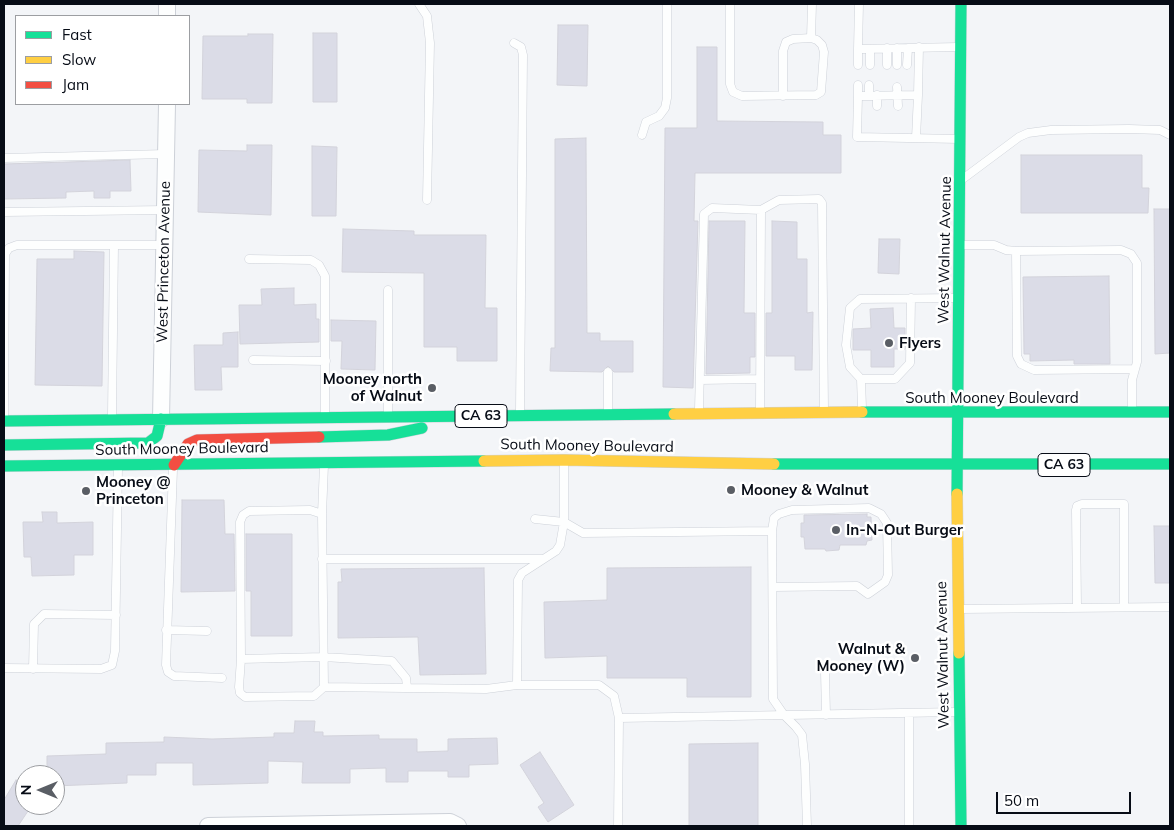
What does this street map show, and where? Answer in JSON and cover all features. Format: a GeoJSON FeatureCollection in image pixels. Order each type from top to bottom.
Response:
{"type":"FeatureCollection","features":[{"type":"Feature","properties":{"kind":"main road","name":"West Walnut Avenue"},"geometry":{"type":"LineString","coordinates":[[960,4],[958,609],[961,826]]}},
{"type":"Feature","properties":{"kind":"main road","name":"South Mooney Boulevard"},"geometry":{"type":"LineString","coordinates":[[4,421],[824,412],[1170,412]]}},
{"type":"Feature","properties":{"kind":"main road"},"geometry":{"type":"LineString","coordinates":[[174,465],[188,444],[196,440],[388,435],[478,416]]}},
{"type":"Feature","properties":{"kind":"main road"},"geometry":{"type":"LineString","coordinates":[[4,445],[148,443],[158,436],[161,419]]}},
{"type":"Feature","properties":{"kind":"main road","name":"South Mooney Boulevard"},"geometry":{"type":"LineString","coordinates":[[4,466],[564,460],[958,465],[1170,464]]}},
{"type":"Feature","properties":{"kind":"street","name":"West Princeton Avenue"},"geometry":{"type":"LineString","coordinates":[[161,419],[167,105]]}},
{"type":"Feature","properties":{"kind":"street"},"geometry":{"type":"LineString","coordinates":[[208,826],[450,822],[458,826]]}},
{"type":"Feature","properties":{"kind":"lane"},"geometry":{"type":"LineString","coordinates":[[419,4],[427,16],[430,43],[427,200]]}},
{"type":"Feature","properties":{"kind":"lane"},"geometry":{"type":"LineString","coordinates":[[642,135],[646,122],[659,116],[667,98],[667,4]]}},
{"type":"Feature","properties":{"kind":"lane"},"geometry":{"type":"LineString","coordinates":[[730,4],[730,84],[733,92],[742,96],[783,96],[816,95],[821,92],[824,52],[822,45],[818,40],[812,38],[792,39],[786,42],[783,51],[783,96]]}},
{"type":"Feature","properties":{"kind":"lane"},"geometry":{"type":"LineString","coordinates":[[812,4],[812,38]]}},
{"type":"Feature","properties":{"kind":"lane"},"geometry":{"type":"LineString","coordinates":[[858,65],[859,4]]}},
{"type":"Feature","properties":{"kind":"lane"},"geometry":{"type":"LineString","coordinates":[[514,43],[520,48],[523,55],[520,416]]}},
{"type":"Feature","properties":{"kind":"lane"},"geometry":{"type":"LineString","coordinates":[[858,49],[960,46]]}},
{"type":"Feature","properties":{"kind":"lane"},"geometry":{"type":"LineString","coordinates":[[887,48],[887,65]]}},
{"type":"Feature","properties":{"kind":"lane"},"geometry":{"type":"LineString","coordinates":[[898,48],[898,65]]}},
{"type":"Feature","properties":{"kind":"lane"},"geometry":{"type":"LineString","coordinates":[[907,65],[908,48]]}},
{"type":"Feature","properties":{"kind":"lane"},"geometry":{"type":"LineString","coordinates":[[916,138],[919,48]]}},
{"type":"Feature","properties":{"kind":"lane"},"geometry":{"type":"LineString","coordinates":[[870,49],[870,65]]}},
{"type":"Feature","properties":{"kind":"lane"},"geometry":{"type":"LineString","coordinates":[[858,85],[857,138],[961,139]]}},
{"type":"Feature","properties":{"kind":"lane"},"geometry":{"type":"LineString","coordinates":[[870,86],[877,106]]}},
{"type":"Feature","properties":{"kind":"lane"},"geometry":{"type":"LineString","coordinates":[[858,96],[873,96],[887,91],[907,91],[918,95]]}},
{"type":"Feature","properties":{"kind":"lane"},"geometry":{"type":"LineString","coordinates":[[898,91],[898,106]]}},
{"type":"Feature","properties":{"kind":"lane"},"geometry":{"type":"LineString","coordinates":[[877,128],[877,138]]}},
{"type":"Feature","properties":{"kind":"lane"},"geometry":{"type":"LineString","coordinates":[[898,128],[898,138]]}},
{"type":"Feature","properties":{"kind":"lane"},"geometry":{"type":"LineString","coordinates":[[960,181],[1019,137],[1028,133],[1051,130],[1160,130],[1170,135]]}},
{"type":"Feature","properties":{"kind":"lane"},"geometry":{"type":"LineString","coordinates":[[4,158],[166,154]]}},
{"type":"Feature","properties":{"kind":"lane"},"geometry":{"type":"LineString","coordinates":[[699,414],[704,214],[712,208],[761,210],[779,200],[819,199],[822,203],[824,412]]}},
{"type":"Feature","properties":{"kind":"lane"},"geometry":{"type":"LineString","coordinates":[[4,212],[166,210]]}},
{"type":"Feature","properties":{"kind":"lane"},"geometry":{"type":"LineString","coordinates":[[760,413],[761,210]]}},
{"type":"Feature","properties":{"kind":"lane"},"geometry":{"type":"LineString","coordinates":[[4,421],[5,254],[9,248],[17,246],[165,244]]}},
{"type":"Feature","properties":{"kind":"lane"},"geometry":{"type":"LineString","coordinates":[[112,420],[114,245]]}},
{"type":"Feature","properties":{"kind":"lane"},"geometry":{"type":"LineString","coordinates":[[960,246],[994,245],[1006,250],[1016,251],[1115,249],[1131,254],[1137,264],[1136,369],[1132,380],[1132,413]]}},
{"type":"Feature","properties":{"kind":"lane"},"geometry":{"type":"LineString","coordinates":[[1016,251],[1017,356],[1021,364],[1034,370],[1136,369]]}},
{"type":"Feature","properties":{"kind":"lane"},"geometry":{"type":"LineString","coordinates":[[248,259],[311,260],[320,265],[325,276],[327,286],[326,436]]}},
{"type":"Feature","properties":{"kind":"lane"},"geometry":{"type":"LineString","coordinates":[[388,290],[388,435]]}},
{"type":"Feature","properties":{"kind":"lane"},"geometry":{"type":"LineString","coordinates":[[862,413],[861,379],[850,367],[846,346],[850,308],[860,298],[959,298]]}},
{"type":"Feature","properties":{"kind":"lane"},"geometry":{"type":"LineString","coordinates":[[861,379],[895,379],[910,363],[911,298]]}},
{"type":"Feature","properties":{"kind":"lane"},"geometry":{"type":"LineString","coordinates":[[253,360],[326,360]]}},
{"type":"Feature","properties":{"kind":"lane"},"geometry":{"type":"LineString","coordinates":[[608,372],[608,414]]}},
{"type":"Feature","properties":{"kind":"lane"},"geometry":{"type":"LineString","coordinates":[[700,380],[760,379]]}},
{"type":"Feature","properties":{"kind":"lane"},"geometry":{"type":"LineString","coordinates":[[517,685],[518,580],[522,573],[556,551],[560,545],[564,522],[564,460]]}},
{"type":"Feature","properties":{"kind":"lane"},"geometry":{"type":"LineString","coordinates":[[324,688],[322,514],[325,463]]}},
{"type":"Feature","properties":{"kind":"lane"},"geometry":{"type":"LineString","coordinates":[[4,668],[101,669],[112,665],[115,651],[118,465]]}},
{"type":"Feature","properties":{"kind":"lane"},"geometry":{"type":"LineString","coordinates":[[174,465],[166,630],[168,672],[183,677],[222,678]]}},
{"type":"Feature","properties":{"kind":"lane"},"geometry":{"type":"LineString","coordinates":[[1077,608],[1076,510],[1082,504],[1124,504],[1124,608]]}},
{"type":"Feature","properties":{"kind":"lane"},"geometry":{"type":"LineString","coordinates":[[773,587],[857,586],[868,594],[885,582],[888,575],[887,522],[881,514],[869,508],[792,510],[779,514],[774,518],[772,531],[773,699],[784,716],[802,735],[806,764],[807,826]]}},
{"type":"Feature","properties":{"kind":"lane"},"geometry":{"type":"LineString","coordinates":[[322,514],[310,510],[249,511],[242,514],[240,522],[240,693],[245,697],[314,696],[324,688],[407,687],[486,689],[517,685],[599,685],[614,696],[618,718],[618,826]]}},
{"type":"Feature","properties":{"kind":"lane"},"geometry":{"type":"LineString","coordinates":[[535,519],[564,522],[583,533],[772,531]]}},
{"type":"Feature","properties":{"kind":"lane"},"geometry":{"type":"LineString","coordinates":[[322,559],[544,558]]}},
{"type":"Feature","properties":{"kind":"lane"},"geometry":{"type":"LineString","coordinates":[[958,609],[1170,607]]}},
{"type":"Feature","properties":{"kind":"lane"},"geometry":{"type":"LineString","coordinates":[[33,669],[34,624],[44,614],[116,614]]}},
{"type":"Feature","properties":{"kind":"lane"},"geometry":{"type":"LineString","coordinates":[[166,630],[207,630]]}},
{"type":"Feature","properties":{"kind":"lane"},"geometry":{"type":"LineString","coordinates":[[241,658],[323,657],[392,661],[406,678],[407,687]]}},
{"type":"Feature","properties":{"kind":"lane"},"geometry":{"type":"LineString","coordinates":[[825,672],[826,715]]}},
{"type":"Feature","properties":{"kind":"lane"},"geometry":{"type":"LineString","coordinates":[[618,718],[959,712]]}},
{"type":"Feature","properties":{"kind":"lane"},"geometry":{"type":"LineString","coordinates":[[909,714],[910,826]]}},
{"type":"Feature","properties":{"kind":"building"},"geometry":{"type":"Polygon","coordinates":[[[558,25],[588,25],[587,86],[557,85],[558,25]]]}},
{"type":"Feature","properties":{"kind":"building"},"geometry":{"type":"Polygon","coordinates":[[[313,33],[337,33],[337,102],[313,102],[313,33]]]}},
{"type":"Feature","properties":{"kind":"building"},"geometry":{"type":"Polygon","coordinates":[[[248,34],[273,34],[272,103],[247,103],[247,99],[202,99],[203,36],[248,36],[248,34]]]}},
{"type":"Feature","properties":{"kind":"building"},"geometry":{"type":"Polygon","coordinates":[[[697,47],[717,47],[717,121],[823,122],[823,135],[841,135],[841,173],[695,173],[694,221],[698,221],[693,388],[663,387],[665,128],[697,128],[697,47]]]}},
{"type":"Feature","properties":{"kind":"building"},"geometry":{"type":"Polygon","coordinates":[[[586,138],[587,333],[600,333],[600,341],[633,341],[633,372],[614,372],[608,366],[602,372],[550,371],[551,348],[555,348],[555,139],[586,138]]]}},
{"type":"Feature","properties":{"kind":"building"},"geometry":{"type":"Polygon","coordinates":[[[247,145],[272,145],[271,215],[198,212],[199,150],[247,151],[247,145]]]}},
{"type":"Feature","properties":{"kind":"building"},"geometry":{"type":"Polygon","coordinates":[[[312,146],[337,147],[336,216],[312,216],[312,146]]]}},
{"type":"Feature","properties":{"kind":"building"},"geometry":{"type":"Polygon","coordinates":[[[1021,155],[1142,155],[1142,188],[1149,188],[1148,213],[1021,213],[1021,155]]]}},
{"type":"Feature","properties":{"kind":"building"},"geometry":{"type":"Polygon","coordinates":[[[130,160],[131,191],[110,191],[110,198],[94,198],[94,191],[66,192],[66,198],[4,199],[4,164],[130,160]]]}},
{"type":"Feature","properties":{"kind":"building"},"geometry":{"type":"Polygon","coordinates":[[[1154,209],[1170,209],[1170,353],[1155,354],[1154,209]]]}},
{"type":"Feature","properties":{"kind":"building"},"geometry":{"type":"Polygon","coordinates":[[[709,221],[745,221],[744,313],[755,313],[755,357],[750,357],[750,373],[706,374],[709,221]]]}},
{"type":"Feature","properties":{"kind":"building"},"geometry":{"type":"Polygon","coordinates":[[[772,221],[797,222],[797,259],[807,259],[807,313],[813,312],[812,370],[795,370],[795,356],[766,356],[766,313],[772,313],[772,221]]]}},
{"type":"Feature","properties":{"kind":"building"},"geometry":{"type":"Polygon","coordinates":[[[343,229],[414,231],[414,235],[486,235],[485,308],[497,308],[497,361],[457,361],[457,347],[424,347],[424,273],[342,272],[343,229]]]}},
{"type":"Feature","properties":{"kind":"building"},"geometry":{"type":"Polygon","coordinates":[[[879,239],[900,239],[899,274],[878,273],[879,239]]]}},
{"type":"Feature","properties":{"kind":"building"},"geometry":{"type":"Polygon","coordinates":[[[74,251],[104,252],[102,386],[35,385],[37,259],[74,259],[74,251]]]}},
{"type":"Feature","properties":{"kind":"building"},"geometry":{"type":"Polygon","coordinates":[[[1109,276],[1110,364],[1074,364],[1074,360],[1030,361],[1030,354],[1024,354],[1023,277],[1109,276]]]}},
{"type":"Feature","properties":{"kind":"building"},"geometry":{"type":"Polygon","coordinates":[[[294,288],[294,305],[316,304],[316,319],[319,319],[319,342],[240,344],[239,305],[262,305],[261,289],[294,288]]]}},
{"type":"Feature","properties":{"kind":"building"},"geometry":{"type":"Polygon","coordinates":[[[893,308],[894,328],[905,328],[905,349],[894,349],[894,367],[871,367],[871,350],[853,350],[853,329],[871,328],[870,309],[893,308]]]}},
{"type":"Feature","properties":{"kind":"building"},"geometry":{"type":"Polygon","coordinates":[[[331,320],[376,321],[375,370],[341,369],[342,341],[331,341],[331,320]]]}},
{"type":"Feature","properties":{"kind":"building"},"geometry":{"type":"Polygon","coordinates":[[[238,332],[238,367],[221,367],[222,390],[195,390],[194,345],[223,345],[223,333],[238,332]]]}},
{"type":"Feature","properties":{"kind":"building"},"geometry":{"type":"Polygon","coordinates":[[[182,500],[224,500],[225,534],[234,534],[235,591],[181,592],[182,500]]]}},
{"type":"Feature","properties":{"kind":"building"},"geometry":{"type":"Polygon","coordinates":[[[42,512],[57,512],[57,523],[93,522],[93,555],[74,555],[74,575],[32,576],[31,557],[24,557],[23,522],[43,522],[42,512]]]}},
{"type":"Feature","properties":{"kind":"building","name":"In-N-Out Burger"},"geometry":{"type":"Polygon","coordinates":[[[867,514],[867,517],[871,517],[872,540],[867,541],[866,545],[840,545],[839,550],[826,551],[825,549],[805,549],[804,537],[801,537],[801,523],[804,523],[804,515],[867,514]]]}},
{"type":"Feature","properties":{"kind":"building"},"geometry":{"type":"Polygon","coordinates":[[[1154,526],[1170,526],[1170,583],[1155,583],[1154,526]]]}},
{"type":"Feature","properties":{"kind":"building"},"geometry":{"type":"Polygon","coordinates":[[[246,534],[292,534],[292,636],[251,636],[251,591],[246,591],[246,534]]]}},
{"type":"Feature","properties":{"kind":"building"},"geometry":{"type":"Polygon","coordinates":[[[751,567],[751,697],[687,697],[687,678],[607,678],[607,656],[545,658],[544,602],[607,600],[607,568],[751,567]]]}},
{"type":"Feature","properties":{"kind":"building"},"geometry":{"type":"Polygon","coordinates":[[[484,568],[486,674],[420,675],[418,637],[338,638],[338,582],[342,582],[341,569],[484,568]]]}},
{"type":"Feature","properties":{"kind":"building"},"geometry":{"type":"Polygon","coordinates":[[[295,721],[315,721],[314,732],[323,732],[323,736],[379,735],[379,739],[417,739],[417,752],[448,751],[448,739],[497,738],[498,764],[469,765],[469,777],[448,777],[448,771],[408,771],[408,782],[386,782],[386,768],[350,769],[350,783],[302,783],[303,762],[268,761],[268,783],[193,785],[193,763],[156,763],[156,775],[127,775],[127,783],[65,786],[65,765],[47,765],[47,756],[106,754],[106,743],[164,742],[164,737],[212,739],[274,737],[274,733],[294,733],[295,721]]]}},
{"type":"Feature","properties":{"kind":"building"},"geometry":{"type":"Polygon","coordinates":[[[758,743],[758,826],[689,826],[689,744],[758,743]]]}},
{"type":"Feature","properties":{"kind":"building"},"geometry":{"type":"Polygon","coordinates":[[[540,752],[574,805],[548,822],[538,807],[544,803],[520,765],[540,752]]]}},
{"type":"Feature","properties":{"kind":"building"},"geometry":{"type":"Polygon","coordinates":[[[15,782],[15,815],[25,815],[18,826],[4,826],[4,800],[15,782]]]}},
{"type":"Feature","properties":{"kind":"traffic: fast"},"geometry":{"type":"LineString","coordinates":[[957,494],[961,4]]}},
{"type":"Feature","properties":{"kind":"traffic: fast"},"geometry":{"type":"LineString","coordinates":[[862,412],[1170,412]]}},
{"type":"Feature","properties":{"kind":"traffic: fast"},"geometry":{"type":"LineString","coordinates":[[4,421],[674,414]]}},
{"type":"Feature","properties":{"kind":"traffic: fast"},"geometry":{"type":"LineString","coordinates":[[4,445],[148,443],[157,436],[161,419]]}},
{"type":"Feature","properties":{"kind":"traffic: fast"},"geometry":{"type":"LineString","coordinates":[[319,437],[388,435],[422,428]]}},
{"type":"Feature","properties":{"kind":"traffic: fast"},"geometry":{"type":"LineString","coordinates":[[4,466],[484,461]]}},
{"type":"Feature","properties":{"kind":"traffic: fast"},"geometry":{"type":"LineString","coordinates":[[774,464],[1170,464]]}},
{"type":"Feature","properties":{"kind":"traffic: fast"},"geometry":{"type":"LineString","coordinates":[[959,653],[961,826]]}},
{"type":"Feature","properties":{"kind":"traffic: slow"},"geometry":{"type":"LineString","coordinates":[[674,414],[862,412]]}},
{"type":"Feature","properties":{"kind":"traffic: slow"},"geometry":{"type":"LineString","coordinates":[[484,461],[564,460],[774,464]]}},
{"type":"Feature","properties":{"kind":"traffic: slow"},"geometry":{"type":"LineString","coordinates":[[957,494],[959,653]]}},
{"type":"Feature","properties":{"kind":"traffic: jam"},"geometry":{"type":"LineString","coordinates":[[174,465],[188,444],[197,440],[319,437]]}},
{"type":"Feature","properties":{"kind":"place","name":"Flyers"},"geometry":{"type":"Point","coordinates":[889,343]}},
{"type":"Feature","properties":{"kind":"place","name":"Mooney north of Walnut"},"geometry":{"type":"Point","coordinates":[432,388]}},
{"type":"Feature","properties":{"kind":"place","name":"Mooney & Walnut"},"geometry":{"type":"Point","coordinates":[731,490]}},
{"type":"Feature","properties":{"kind":"place","name":"Mooney @ Princeton"},"geometry":{"type":"Point","coordinates":[86,491]}},
{"type":"Feature","properties":{"kind":"place","name":"In-N-Out Burger"},"geometry":{"type":"Point","coordinates":[836,530]}},
{"type":"Feature","properties":{"kind":"place","name":"Walnut & Mooney (W)"},"geometry":{"type":"Point","coordinates":[915,658]}}]}
